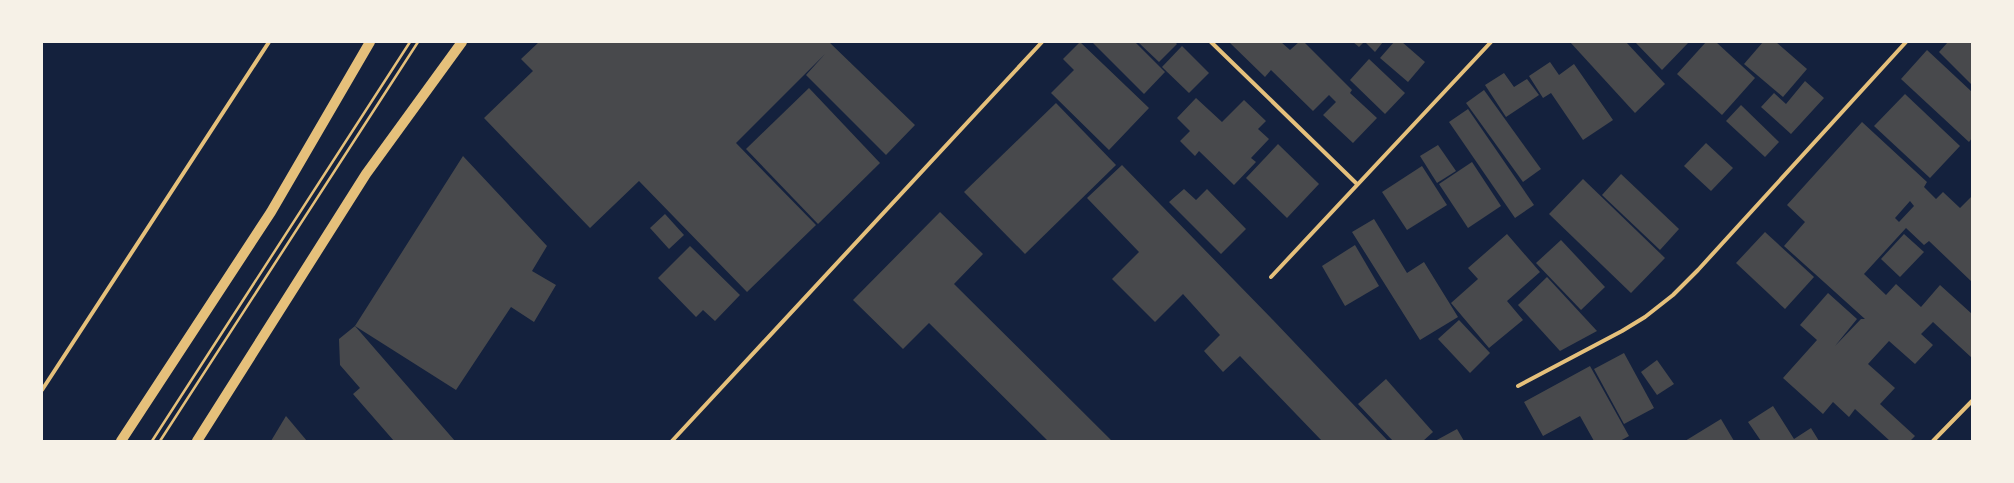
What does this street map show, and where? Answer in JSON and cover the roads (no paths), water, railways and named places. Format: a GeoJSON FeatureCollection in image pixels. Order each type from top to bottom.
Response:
{"type":"FeatureCollection","features":[{"type":"Feature","properties":{"kind":"main road"},"geometry":{"type":"LineString","coordinates":[[121,441],[270,212],[370,42]]}},
{"type":"Feature","properties":{"kind":"main road"},"geometry":{"type":"LineString","coordinates":[[197,441],[366,174],[462,42]]}},
{"type":"Feature","properties":{"kind":"street"},"geometry":{"type":"LineString","coordinates":[[42,390],[269,42]]}},
{"type":"Feature","properties":{"kind":"street"},"geometry":{"type":"LineString","coordinates":[[672,441],[1042,42]]}},
{"type":"Feature","properties":{"kind":"street"},"geometry":{"type":"LineString","coordinates":[[1211,42],[1357,184]]}},
{"type":"Feature","properties":{"kind":"street"},"geometry":{"type":"LineString","coordinates":[[1271,277],[1491,42]]}},
{"type":"Feature","properties":{"kind":"street"},"geometry":{"type":"LineString","coordinates":[[1518,386],[1622,331],[1645,317],[1673,295],[1698,270],[1906,42]]}},
{"type":"Feature","properties":{"kind":"street"},"geometry":{"type":"LineString","coordinates":[[1933,441],[1972,401]]}}]}
